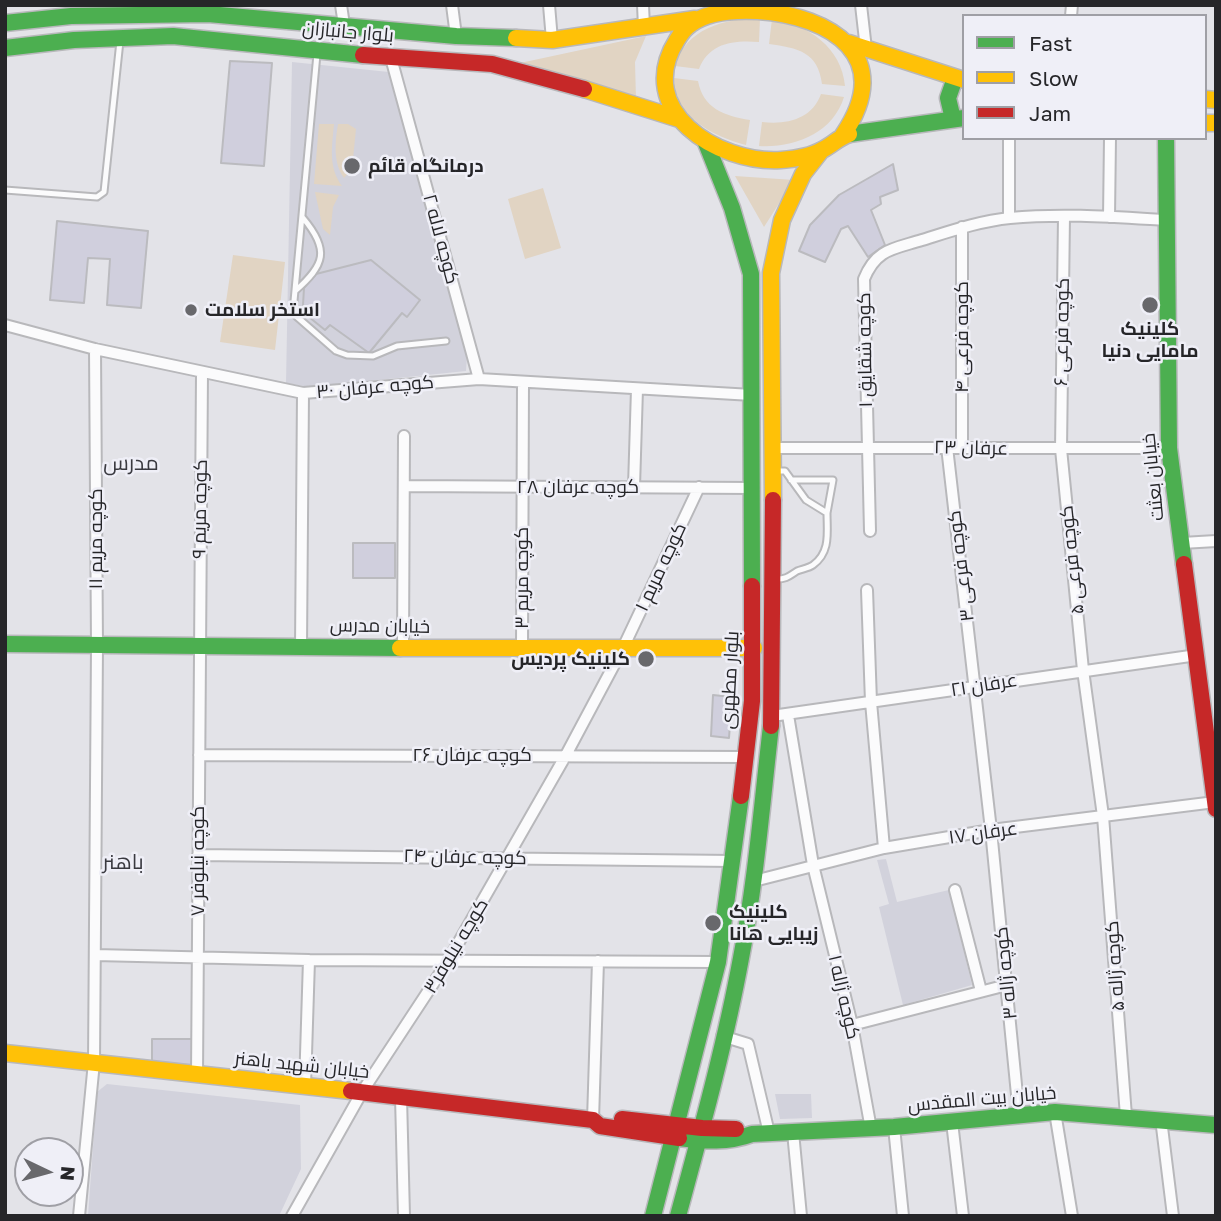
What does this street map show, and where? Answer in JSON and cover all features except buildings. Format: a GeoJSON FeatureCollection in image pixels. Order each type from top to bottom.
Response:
{"type":"FeatureCollection","features":[{"type":"Feature","properties":{"kind":"street"},"geometry":{"type":"LineString","coordinates":[[341,5],[344,25]]}},
{"type":"Feature","properties":{"kind":"street"},"geometry":{"type":"LineString","coordinates":[[452,5],[456,36]]}},
{"type":"Feature","properties":{"kind":"street"},"geometry":{"type":"LineString","coordinates":[[549,5],[552,40]]}},
{"type":"Feature","properties":{"kind":"street"},"geometry":{"type":"LineString","coordinates":[[643,5],[645,27]]}},
{"type":"Feature","properties":{"kind":"street"},"geometry":{"type":"LineString","coordinates":[[811,5],[820,23]]}},
{"type":"Feature","properties":{"kind":"street"},"geometry":{"type":"LineString","coordinates":[[861,5],[866,49]]}},
{"type":"Feature","properties":{"kind":"street","name":"بلوار جانبازان"},"geometry":{"type":"LineString","coordinates":[[5,23],[33,13],[111,15],[205,8],[456,36],[552,40],[695,19]]}},
{"type":"Feature","properties":{"kind":"street"},"geometry":{"type":"LineString","coordinates":[[849,43],[860,65],[862,93],[855,119],[843,135],[821,151],[790,160],[732,154],[706,143],[679,119],[669,98],[664,78],[668,54],[678,35],[695,19],[714,9],[761,8],[793,13],[820,23],[849,43],[960,79],[947,93],[947,105],[958,119]]}},
{"type":"Feature","properties":{"kind":"street","name":"بلوار جانبازان"},"geometry":{"type":"LineString","coordinates":[[5,48],[74,40],[173,36],[391,58],[492,64],[679,119]]}},
{"type":"Feature","properties":{"kind":"street"},"geometry":{"type":"LineString","coordinates":[[492,64],[498,58],[499,48],[494,39]]}},
{"type":"Feature","properties":{"kind":"street","name":"کوچه لاله ۲"},"geometry":{"type":"LineString","coordinates":[[391,58],[479,379]]}},
{"type":"Feature","properties":{"kind":"street"},"geometry":{"type":"LineString","coordinates":[[843,135],[958,119]]}},
{"type":"Feature","properties":{"kind":"street"},"geometry":{"type":"LineString","coordinates":[[1009,140],[1009,218]]}},
{"type":"Feature","properties":{"kind":"street"},"geometry":{"type":"LineString","coordinates":[[1109,217],[1110,140]]}},
{"type":"Feature","properties":{"kind":"street","name":"خیابان بعثت"},"geometry":{"type":"LineString","coordinates":[[1166,140],[1169,448],[1215,805]]}},
{"type":"Feature","properties":{"kind":"street","name":"بلوار مطهری"},"geometry":{"type":"LineString","coordinates":[[678,1216],[741,960],[780,716],[774,580],[771,273],[760,246],[706,143]]}},
{"type":"Feature","properties":{"kind":"street","name":"بلوار مطهری"},"geometry":{"type":"LineString","coordinates":[[653,1216],[718,962],[752,701],[754,648],[751,274],[760,246],[782,220],[803,174],[821,151]]}},
{"type":"Feature","properties":{"kind":"street","name":"کوچه شقایق ۱"},"geometry":{"type":"LineString","coordinates":[[870,531],[864,279],[871,261],[887,251],[962,227],[1009,218],[1064,216],[1166,220]]}},
{"type":"Feature","properties":{"kind":"street","name":"کوچه فرعی ۶"},"geometry":{"type":"LineString","coordinates":[[1061,449],[1064,216]]}},
{"type":"Feature","properties":{"kind":"street","name":"کوچه فرعی ۴"},"geometry":{"type":"LineString","coordinates":[[962,227],[962,447]]}},
{"type":"Feature","properties":{"kind":"street","name":"کوچه عرفان ۳۰"},"geometry":{"type":"LineString","coordinates":[[5,325],[94,349],[303,393],[479,379],[752,395]]}},
{"type":"Feature","properties":{"kind":"street","name":"کوچه مریم ۱۱"},"geometry":{"type":"LineString","coordinates":[[79,1216],[94,1062],[97,646],[94,349]]}},
{"type":"Feature","properties":{"kind":"street","name":"کوچه مریم ۹"},"geometry":{"type":"LineString","coordinates":[[199,646],[202,373]]}},
{"type":"Feature","properties":{"kind":"street","name":"کوچه مریم ۳"},"geometry":{"type":"LineString","coordinates":[[522,648],[523,382]]}},
{"type":"Feature","properties":{"kind":"street"},"geometry":{"type":"LineString","coordinates":[[634,487],[637,389]]}},
{"type":"Feature","properties":{"kind":"street"},"geometry":{"type":"LineString","coordinates":[[301,647],[303,393]]}},
{"type":"Feature","properties":{"kind":"street"},"geometry":{"type":"LineString","coordinates":[[402,648],[404,436]]}},
{"type":"Feature","properties":{"kind":"street","name":"کوچه فرعی ۳"},"geometry":{"type":"LineString","coordinates":[[947,447],[975,686]]}},
{"type":"Feature","properties":{"kind":"street","name":"عرفان ۲۳"},"geometry":{"type":"LineString","coordinates":[[772,448],[1169,448]]}},
{"type":"Feature","properties":{"kind":"street","name":"کوچه فرعی ۵"},"geometry":{"type":"LineString","coordinates":[[1061,449],[1083,670]]}},
{"type":"Feature","properties":{"kind":"street","name":"کوچه عرفان ۲۸"},"geometry":{"type":"LineString","coordinates":[[404,486],[753,488]]}},
{"type":"Feature","properties":{"kind":"street","name":"کوچه مریم ۱"},"geometry":{"type":"LineString","coordinates":[[624,648],[699,487]]}},
{"type":"Feature","properties":{"kind":"street"},"geometry":{"type":"LineString","coordinates":[[1182,543],[1216,541]]}},
{"type":"Feature","properties":{"kind":"street"},"geometry":{"type":"LineString","coordinates":[[867,590],[871,702],[884,848]]}},
{"type":"Feature","properties":{"kind":"street","name":"خیابان مدرس"},"geometry":{"type":"LineString","coordinates":[[5,644],[754,648]]}},
{"type":"Feature","properties":{"kind":"street","name":"کوچه نیلوفر ۷"},"geometry":{"type":"LineString","coordinates":[[197,1075],[199,646]]}},
{"type":"Feature","properties":{"kind":"street","name":"کوچه نیلوفر۳"},"geometry":{"type":"LineString","coordinates":[[292,1216],[362,1092],[448,961],[509,858],[624,648]]}},
{"type":"Feature","properties":{"kind":"street","name":"عرفان ۲۱"},"geometry":{"type":"LineString","coordinates":[[780,716],[1197,654]]}},
{"type":"Feature","properties":{"kind":"street"},"geometry":{"type":"LineString","coordinates":[[1083,670],[1103,817]]}},
{"type":"Feature","properties":{"kind":"street"},"geometry":{"type":"LineString","coordinates":[[975,686],[991,831]]}},
{"type":"Feature","properties":{"kind":"street","name":"کوچه ژاله ۱"},"geometry":{"type":"LineString","coordinates":[[780,716],[852,1025],[871,1129]]}},
{"type":"Feature","properties":{"kind":"street","name":"کوچه عرفان ۲۶"},"geometry":{"type":"LineString","coordinates":[[198,755],[746,757]]}},
{"type":"Feature","properties":{"kind":"street","name":"عرفان ۱۷"},"geometry":{"type":"LineString","coordinates":[[754,881],[884,848],[991,831],[1215,805]]}},
{"type":"Feature","properties":{"kind":"street","name":"کوچه ژاله ۵"},"geometry":{"type":"LineString","coordinates":[[1103,817],[1126,1116]]}},
{"type":"Feature","properties":{"kind":"street","name":"کوچه ژاله ۳"},"geometry":{"type":"LineString","coordinates":[[991,831],[1018,1115]]}},
{"type":"Feature","properties":{"kind":"street","name":"کوچه عرفان ۲۴"},"geometry":{"type":"LineString","coordinates":[[198,855],[733,861]]}},
{"type":"Feature","properties":{"kind":"street"},"geometry":{"type":"LineString","coordinates":[[955,890],[981,991]]}},
{"type":"Feature","properties":{"kind":"street"},"geometry":{"type":"LineString","coordinates":[[95,955],[309,960],[718,962]]}},
{"type":"Feature","properties":{"kind":"street"},"geometry":{"type":"LineString","coordinates":[[305,1086],[309,960]]}},
{"type":"Feature","properties":{"kind":"street"},"geometry":{"type":"LineString","coordinates":[[593,1121],[598,961]]}},
{"type":"Feature","properties":{"kind":"street"},"geometry":{"type":"LineString","coordinates":[[852,1025],[1007,985]]}},
{"type":"Feature","properties":{"kind":"street"},"geometry":{"type":"LineString","coordinates":[[722,1036],[748,1044],[769,1133]]}},
{"type":"Feature","properties":{"kind":"street","name":"خیابان شهید باهنر"},"geometry":{"type":"LineString","coordinates":[[5,1053],[362,1092],[593,1121],[601,1116],[676,1131]]}},
{"type":"Feature","properties":{"kind":"street"},"geometry":{"type":"LineString","coordinates":[[401,1097],[404,1216]]}},
{"type":"Feature","properties":{"kind":"street"},"geometry":{"type":"LineString","coordinates":[[1055,1112],[1072,1216]]}},
{"type":"Feature","properties":{"kind":"street","name":"خیابان بیت المقدس"},"geometry":{"type":"LineString","coordinates":[[676,1131],[744,1139],[752,1134],[871,1129],[1055,1112],[1216,1125]]}},
{"type":"Feature","properties":{"kind":"street"},"geometry":{"type":"LineString","coordinates":[[1161,1119],[1172,1216]]}},
{"type":"Feature","properties":{"kind":"street"},"geometry":{"type":"LineString","coordinates":[[953,1122],[963,1216]]}},
{"type":"Feature","properties":{"kind":"street"},"geometry":{"type":"LineString","coordinates":[[894,1127],[903,1216]]}},
{"type":"Feature","properties":{"kind":"street"},"geometry":{"type":"LineString","coordinates":[[793,1132],[801,1216]]}},
{"type":"Feature","properties":{"kind":"lane"},"geometry":{"type":"LineString","coordinates":[[5,190],[97,197],[104,192],[121,38]]}},
{"type":"Feature","properties":{"kind":"lane"},"geometry":{"type":"LineString","coordinates":[[317,51],[295,290],[296,316],[336,351],[347,355],[373,356],[397,346],[446,341]]}},
{"type":"Feature","properties":{"kind":"lane"},"geometry":{"type":"LineString","coordinates":[[295,290],[318,268],[321,257],[315,234],[302,217]]}},
{"type":"Feature","properties":{"kind":"lane"},"geometry":{"type":"LineString","coordinates":[[773,471],[785,471],[806,500],[827,513]]}},
{"type":"Feature","properties":{"kind":"lane"},"geometry":{"type":"LineString","coordinates":[[774,580],[787,579],[812,565],[828,547],[827,513],[833,481],[791,480]]}},
{"type":"Feature","properties":{"kind":"shaded area"},"geometry":{"type":"Polygon","coordinates":[[[760,18],[759,42],[723,45],[703,60],[699,69],[675,66],[680,53],[697,34],[720,24],[760,18]]]}},
{"type":"Feature","properties":{"kind":"shaded area"},"geometry":{"type":"Polygon","coordinates":[[[772,19],[798,26],[821,40],[837,60],[845,86],[822,84],[820,73],[811,58],[789,47],[769,44],[772,19]]]}},
{"type":"Feature","properties":{"kind":"shaded area"},"geometry":{"type":"Polygon","coordinates":[[[646,36],[635,62],[636,99],[520,63],[646,36]]]}},
{"type":"Feature","properties":{"kind":"shaded area","name":"درمانگاه قائم"},"geometry":{"type":"Polygon","coordinates":[[[292,62],[389,72],[467,356],[466,371],[310,387],[286,383],[292,62]]]}},
{"type":"Feature","properties":{"kind":"shaded area"},"geometry":{"type":"Polygon","coordinates":[[[674,78],[698,81],[705,98],[716,109],[750,120],[746,145],[709,130],[688,114],[676,92],[674,78]]]}},
{"type":"Feature","properties":{"kind":"shaded area"},"geometry":{"type":"Polygon","coordinates":[[[821,94],[844,97],[839,110],[822,129],[799,141],[759,146],[762,122],[789,121],[805,115],[817,103],[821,94]]]}},
{"type":"Feature","properties":{"kind":"shaded area"},"geometry":{"type":"Polygon","coordinates":[[[319,124],[334,124],[333,164],[342,186],[314,184],[319,124]]]}},
{"type":"Feature","properties":{"kind":"shaded area"},"geometry":{"type":"Polygon","coordinates":[[[338,124],[348,124],[356,129],[352,169],[344,178],[336,159],[338,124]]]}},
{"type":"Feature","properties":{"kind":"shaded area"},"geometry":{"type":"Polygon","coordinates":[[[735,176],[794,180],[764,227],[735,176]]]}},
{"type":"Feature","properties":{"kind":"shaded area"},"geometry":{"type":"Polygon","coordinates":[[[543,188],[561,248],[525,259],[508,199],[543,188]]]}},
{"type":"Feature","properties":{"kind":"shaded area"},"geometry":{"type":"Polygon","coordinates":[[[315,192],[339,195],[333,207],[330,235],[323,229],[315,192]]]}},
{"type":"Feature","properties":{"kind":"shaded area"},"geometry":{"type":"Polygon","coordinates":[[[233,255],[285,262],[275,350],[220,342],[233,255]]]}},
{"type":"Feature","properties":{"kind":"shaded area"},"geometry":{"type":"Polygon","coordinates":[[[886,859],[897,902],[949,890],[972,985],[903,1005],[879,907],[889,904],[877,860],[886,859]]]}},
{"type":"Feature","properties":{"kind":"shaded area"},"geometry":{"type":"Polygon","coordinates":[[[107,1084],[300,1105],[301,1169],[279,1216],[88,1216],[97,1092],[107,1084]]]}},
{"type":"Feature","properties":{"kind":"shaded area"},"geometry":{"type":"Polygon","coordinates":[[[775,1094],[811,1094],[812,1118],[780,1119],[775,1094]]]}},
{"type":"Feature","properties":{"kind":"traffic: fast"},"geometry":{"type":"LineString","coordinates":[[5,23],[71,16],[208,14],[456,36],[516,38]]}},
{"type":"Feature","properties":{"kind":"traffic: fast"},"geometry":{"type":"LineString","coordinates":[[5,48],[74,40],[173,36],[363,55]]}},
{"type":"Feature","properties":{"kind":"traffic: fast"},"geometry":{"type":"LineString","coordinates":[[953,119],[948,98],[955,78]]}},
{"type":"Feature","properties":{"kind":"traffic: fast"},"geometry":{"type":"LineString","coordinates":[[849,134],[962,118]]}},
{"type":"Feature","properties":{"kind":"traffic: fast"},"geometry":{"type":"LineString","coordinates":[[1166,140],[1169,448],[1184,564]]}},
{"type":"Feature","properties":{"kind":"traffic: fast"},"geometry":{"type":"LineString","coordinates":[[706,143],[732,208],[751,274],[752,586]]}},
{"type":"Feature","properties":{"kind":"traffic: fast"},"geometry":{"type":"LineString","coordinates":[[5,644],[400,648]]}},
{"type":"Feature","properties":{"kind":"traffic: fast"},"geometry":{"type":"LineString","coordinates":[[678,1216],[735,991],[755,871],[771,726]]}},
{"type":"Feature","properties":{"kind":"traffic: fast"},"geometry":{"type":"LineString","coordinates":[[653,1216],[718,962],[741,796]]}},
{"type":"Feature","properties":{"kind":"traffic: fast"},"geometry":{"type":"LineString","coordinates":[[679,1138],[725,1140],[752,1134],[894,1127],[1055,1112],[1216,1125]]}},
{"type":"Feature","properties":{"kind":"traffic: slow"},"geometry":{"type":"LineString","coordinates":[[843,135],[858,107],[862,83],[859,63],[848,46],[831,32],[810,22],[785,15],[732,11],[698,20],[687,27],[677,40],[666,65],[666,89],[674,110],[688,128],[708,142],[732,153],[756,159],[781,160],[812,154],[849,134]]}},
{"type":"Feature","properties":{"kind":"traffic: slow"},"geometry":{"type":"LineString","coordinates":[[516,38],[552,40],[695,19]]}},
{"type":"Feature","properties":{"kind":"traffic: slow"},"geometry":{"type":"LineString","coordinates":[[849,43],[962,79]]}},
{"type":"Feature","properties":{"kind":"traffic: slow"},"geometry":{"type":"LineString","coordinates":[[584,89],[679,119]]}},
{"type":"Feature","properties":{"kind":"traffic: slow"},"geometry":{"type":"LineString","coordinates":[[1207,99],[1216,100]]}},
{"type":"Feature","properties":{"kind":"traffic: slow"},"geometry":{"type":"LineString","coordinates":[[1207,123],[1216,123]]}},
{"type":"Feature","properties":{"kind":"traffic: slow"},"geometry":{"type":"LineString","coordinates":[[773,500],[771,273],[782,220],[803,174],[821,151]]}},
{"type":"Feature","properties":{"kind":"traffic: slow"},"geometry":{"type":"LineString","coordinates":[[400,648],[754,648]]}},
{"type":"Feature","properties":{"kind":"traffic: slow"},"geometry":{"type":"LineString","coordinates":[[5,1053],[351,1091]]}},
{"type":"Feature","properties":{"kind":"traffic: jam"},"geometry":{"type":"LineString","coordinates":[[363,55],[492,64],[584,89]]}},
{"type":"Feature","properties":{"kind":"traffic: jam"},"geometry":{"type":"LineString","coordinates":[[771,726],[773,500]]}},
{"type":"Feature","properties":{"kind":"traffic: jam"},"geometry":{"type":"LineString","coordinates":[[1184,564],[1216,809]]}},
{"type":"Feature","properties":{"kind":"traffic: jam"},"geometry":{"type":"LineString","coordinates":[[741,796],[752,701],[752,586]]}},
{"type":"Feature","properties":{"kind":"traffic: jam"},"geometry":{"type":"LineString","coordinates":[[351,1091],[593,1120],[600,1126],[679,1138]]}},
{"type":"Feature","properties":{"kind":"traffic: jam"},"geometry":{"type":"LineString","coordinates":[[622,1119],[736,1129]]}},
{"type":"Feature","properties":{"kind":"place","name":"درمانگاه قائم"},"geometry":{"type":"Point","coordinates":[352,166]}},
{"type":"Feature","properties":{"kind":"place","name":"کلینیک مامایی دنیا"},"geometry":{"type":"Point","coordinates":[1150,305]}},
{"type":"Feature","properties":{"kind":"place","name":"استخر سلامت"},"geometry":{"type":"Point","coordinates":[191,310]}},
{"type":"Feature","properties":{"kind":"place","name":"کلینیک پردیس"},"geometry":{"type":"Point","coordinates":[646,659]}},
{"type":"Feature","properties":{"kind":"place","name":"کلینیک زیبایی هانا"},"geometry":{"type":"Point","coordinates":[713,923]}},
{"type":"Feature","properties":{"kind":"district","name":"مدرس"},"geometry":{"type":"Point","coordinates":[131,463]}},
{"type":"Feature","properties":{"kind":"district","name":"باهنر"},"geometry":{"type":"Point","coordinates":[123,862]}}]}
